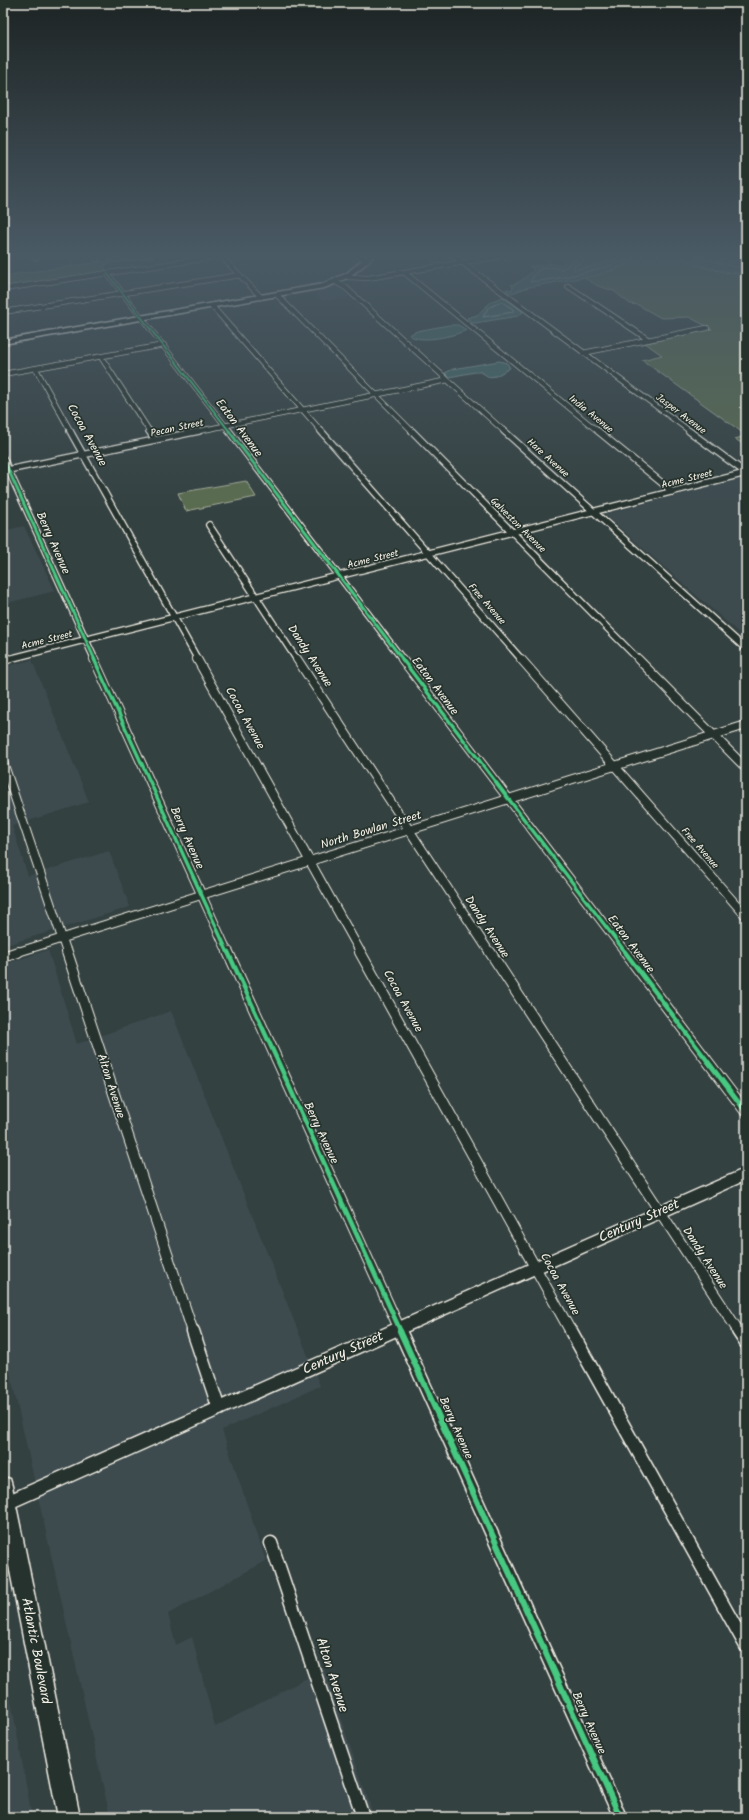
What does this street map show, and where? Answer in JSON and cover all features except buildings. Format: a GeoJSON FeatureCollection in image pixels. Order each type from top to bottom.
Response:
{"type":"FeatureCollection","features":[{"type":"Feature","properties":{"kind":"main road"},"geometry":{"type":"LineString","coordinates":[[3,342],[15,340]]}},
{"type":"Feature","properties":{"kind":"main road","name":"Atlantic Boulevard"},"geometry":{"type":"LineString","coordinates":[[5,1494],[69,1817]]}},
{"type":"Feature","properties":{"kind":"street","name":"Eaton Avenue"},"geometry":{"type":"LineString","coordinates":[[160,340],[746,1112]]}},
{"type":"Feature","properties":{"kind":"street","name":"Free Avenue"},"geometry":{"type":"LineString","coordinates":[[242,340],[746,916]]}},
{"type":"Feature","properties":{"kind":"street","name":"Galveston Avenue"},"geometry":{"type":"LineString","coordinates":[[322,340],[746,768]]}},
{"type":"Feature","properties":{"kind":"street","name":"Hare Avenue"},"geometry":{"type":"LineString","coordinates":[[403,340],[746,649]]}},
{"type":"Feature","properties":{"kind":"street","name":"India Avenue"},"geometry":{"type":"LineString","coordinates":[[487,340],[673,492]]}},
{"type":"Feature","properties":{"kind":"street","name":"Jasper Avenue"},"geometry":{"type":"LineString","coordinates":[[565,340],[746,473]]}},
{"type":"Feature","properties":{"kind":"street"},"geometry":{"type":"LineString","coordinates":[[583,353],[649,340]]}},
{"type":"Feature","properties":{"kind":"street"},"geometry":{"type":"LineString","coordinates":[[3,374],[164,345]]}},
{"type":"Feature","properties":{"kind":"street"},"geometry":{"type":"LineString","coordinates":[[101,357],[155,440]]}},
{"type":"Feature","properties":{"kind":"street","name":"Cocoa Avenue"},"geometry":{"type":"LineString","coordinates":[[36,368],[537,1267],[746,1646]]}},
{"type":"Feature","properties":{"kind":"street","name":"Pecan Street"},"geometry":{"type":"LineString","coordinates":[[6,471],[448,380]]}},
{"type":"Feature","properties":{"kind":"street","name":"Berry Avenue"},"geometry":{"type":"LineString","coordinates":[[3,458],[6,471],[86,640],[400,1328],[620,1817]]}},
{"type":"Feature","properties":{"kind":"street","name":"Acme Street"},"geometry":{"type":"LineString","coordinates":[[3,660],[176,618],[746,473]]}},
{"type":"Feature","properties":{"kind":"street","name":"Dandy Avenue"},"geometry":{"type":"LineString","coordinates":[[209,525],[746,1343]]}},
{"type":"Feature","properties":{"kind":"street","name":"North Bowlan Street"},"geometry":{"type":"LineString","coordinates":[[3,957],[746,725]]}},
{"type":"Feature","properties":{"kind":"street","name":"Alton Avenue"},"geometry":{"type":"LineString","coordinates":[[3,762],[219,1409]]}},
{"type":"Feature","properties":{"kind":"street","name":"Century Street"},"geometry":{"type":"LineString","coordinates":[[5,1494],[219,1409],[746,1174]]}},
{"type":"Feature","properties":{"kind":"street","name":"Alton Avenue"},"geometry":{"type":"LineString","coordinates":[[271,1544],[363,1817]]}},
{"type":"Feature","properties":{"kind":"shaded area"},"geometry":{"type":"Polygon","coordinates":[[[744,478],[746,480],[746,639],[604,514],[744,478]]]}},
{"type":"Feature","properties":{"kind":"shaded area"},"geometry":{"type":"Polygon","coordinates":[[[24,526],[55,591],[3,604],[3,531],[24,526]]]}},
{"type":"Feature","properties":{"kind":"shaded area"},"geometry":{"type":"Polygon","coordinates":[[[32,660],[89,802],[12,826],[28,876],[109,851],[130,907],[3,946],[3,667],[32,660]]]}},
{"type":"Feature","properties":{"kind":"shaded area"},"geometry":{"type":"Polygon","coordinates":[[[48,950],[77,1044],[171,1011],[320,1386],[222,1430],[266,1561],[168,1614],[176,1645],[192,1637],[215,1727],[324,1669],[374,1817],[110,1817],[3,1341],[3,965],[48,950]]]}},
{"type":"Feature","properties":{"kind":"shaded area"},"geometry":{"type":"Polygon","coordinates":[[[3,1656],[12,1706],[32,1817],[3,1817],[3,1656]]]}},
{"type":"Feature","properties":{"kind":"green space"},"geometry":{"type":"Polygon","coordinates":[[[660,340],[746,340],[746,446],[735,439],[745,436],[739,430],[642,360],[662,355],[645,343],[660,340]]]}},
{"type":"Feature","properties":{"kind":"green space"},"geometry":{"type":"Polygon","coordinates":[[[246,481],[256,497],[186,511],[178,493],[246,481]]]}},
{"type":"Feature","properties":{"kind":"water"},"geometry":{"type":"Polygon","coordinates":[[[499,361],[507,363],[510,368],[496,376],[489,377],[481,372],[475,372],[449,377],[445,373],[453,369],[499,361]]]}},
{"type":"Feature","properties":{"kind":"cycle path"},"geometry":{"type":"LineString","coordinates":[[160,340],[746,1112]]}},
{"type":"Feature","properties":{"kind":"cycle path"},"geometry":{"type":"LineString","coordinates":[[3,458],[620,1817]]}}]}
